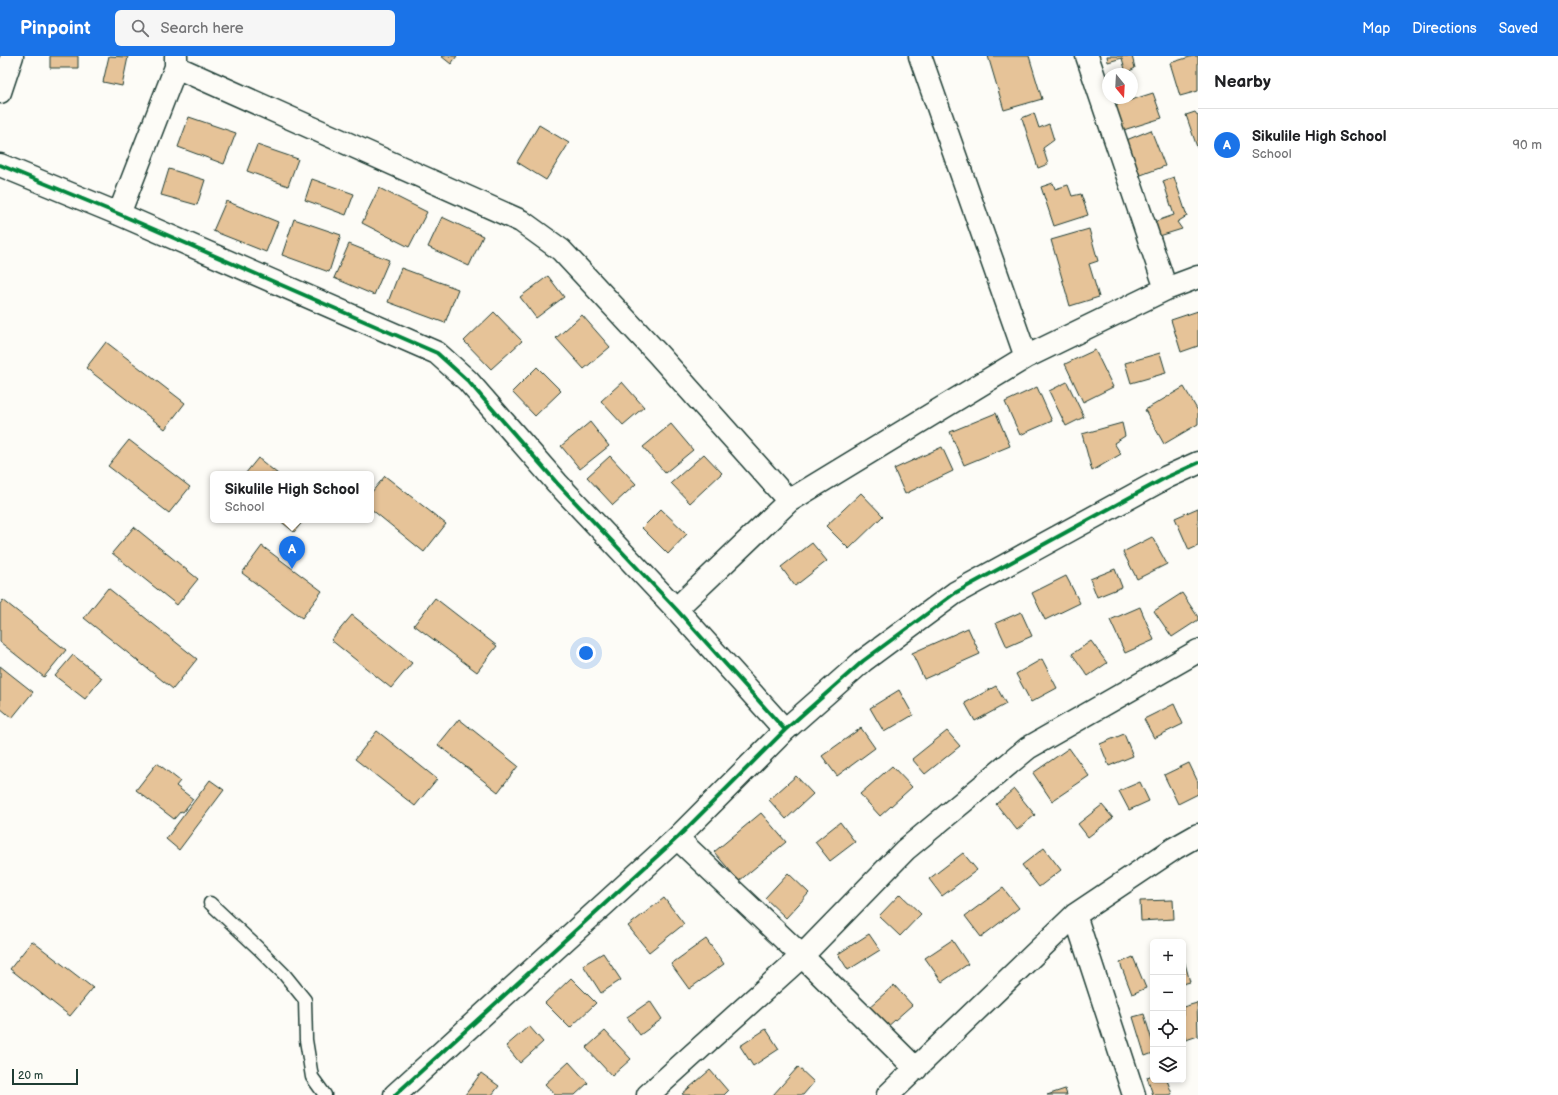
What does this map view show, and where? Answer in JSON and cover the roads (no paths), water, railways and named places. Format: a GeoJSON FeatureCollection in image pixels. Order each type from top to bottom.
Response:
{"type":"FeatureCollection","features":[{"type":"Feature","properties":{"kind":"street"},"geometry":{"type":"LineString","coordinates":[[0,92],[12,56]]}},
{"type":"Feature","properties":{"kind":"street"},"geometry":{"type":"LineString","coordinates":[[920,56],[1026,357]]}},
{"type":"Feature","properties":{"kind":"street"},"geometry":{"type":"LineString","coordinates":[[1087,56],[1166,289]]}},
{"type":"Feature","properties":{"kind":"street"},"geometry":{"type":"LineString","coordinates":[[119,214],[176,62],[521,221],[561,250],[657,353],[789,501]]}},
{"type":"Feature","properties":{"kind":"street"},"geometry":{"type":"LineString","coordinates":[[0,165],[119,214],[437,353],[468,381],[557,482],[676,609],[785,730]]}},
{"type":"Feature","properties":{"kind":"street"},"geometry":{"type":"LineString","coordinates":[[676,609],[789,501],[1026,357],[1166,289],[1198,277]]}},
{"type":"Feature","properties":{"kind":"street"},"geometry":{"type":"LineString","coordinates":[[395,1095],[677,838],[785,730],[863,661],[955,592],[1167,477],[1198,463]]}},
{"type":"Feature","properties":{"kind":"street"},"geometry":{"type":"LineString","coordinates":[[648,1095],[802,956],[905,850],[1028,748],[1198,651]]}},
{"type":"Feature","properties":{"kind":"street"},"geometry":{"type":"LineString","coordinates":[[888,1095],[1075,915],[1175,848],[1198,835]]}},
{"type":"Feature","properties":{"kind":"street"},"geometry":{"type":"LineString","coordinates":[[677,838],[802,956],[916,1069]]}},
{"type":"Feature","properties":{"kind":"street"},"geometry":{"type":"LineString","coordinates":[[1075,915],[1134,1095]]}},
{"type":"Feature","properties":{"kind":"lane"},"geometry":{"type":"LineString","coordinates":[[210,902],[284,974],[305,1000],[306,1040],[312,1078],[325,1095]]}},
{"type":"Feature","properties":{"kind":"place","name":"Sikulile High School"},"geometry":{"type":"Point","coordinates":[292,569]}}]}
